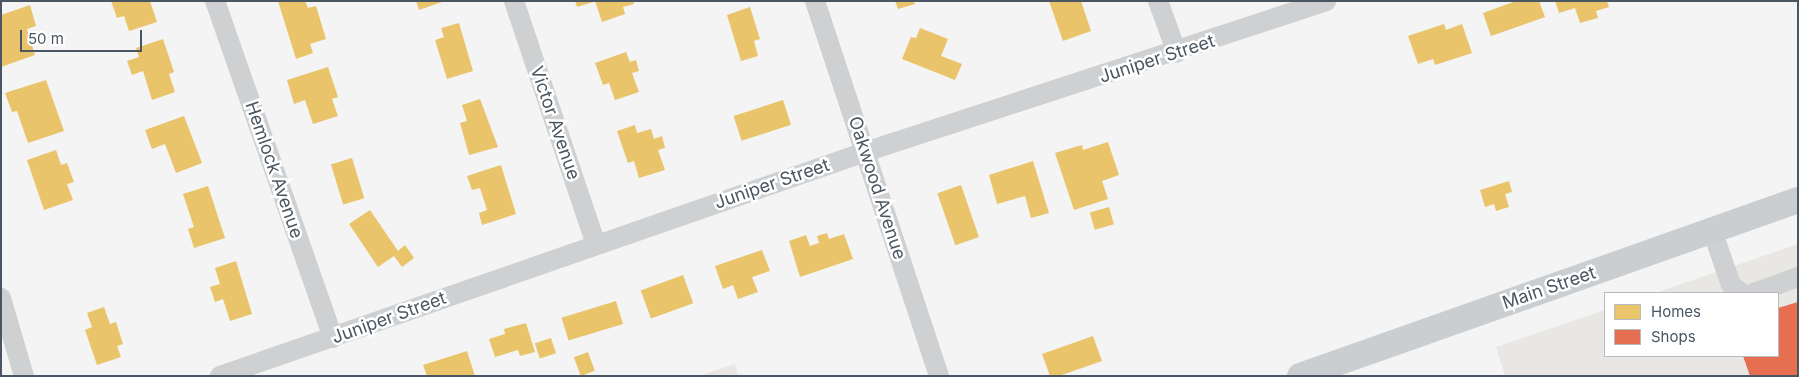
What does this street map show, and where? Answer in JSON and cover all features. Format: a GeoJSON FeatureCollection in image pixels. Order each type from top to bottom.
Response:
{"type":"FeatureCollection","features":[{"type":"Feature","properties":{"kind":"main road","name":"Main Street"},"geometry":{"type":"LineString","coordinates":[[1300,376],[1798,200]]}},
{"type":"Feature","properties":{"kind":"street","name":"Hemlock Avenue"},"geometry":{"type":"LineString","coordinates":[[215,1],[332,338]]}},
{"type":"Feature","properties":{"kind":"street","name":"Victor Avenue"},"geometry":{"type":"LineString","coordinates":[[514,1],[596,244]]}},
{"type":"Feature","properties":{"kind":"street","name":"Oakwood Avenue"},"geometry":{"type":"LineString","coordinates":[[815,1],[939,376]]}},
{"type":"Feature","properties":{"kind":"street"},"geometry":{"type":"LineString","coordinates":[[1158,1],[1176,53]]}},
{"type":"Feature","properties":{"kind":"street","name":"Juniper Street"},"geometry":{"type":"LineString","coordinates":[[220,376],[596,244],[866,152],[1176,53],[1326,1]]}},
{"type":"Feature","properties":{"kind":"street"},"geometry":{"type":"LineString","coordinates":[[1712,230],[1730,285],[1740,292]]}},
{"type":"Feature","properties":{"kind":"street"},"geometry":{"type":"LineString","coordinates":[[1757,292],[1798,277]]}},
{"type":"Feature","properties":{"kind":"street"},"geometry":{"type":"LineString","coordinates":[[1,298],[5,323],[24,376]]}},
{"type":"Feature","properties":{"kind":"shaded area"},"geometry":{"type":"Polygon","coordinates":[[[1798,244],[1798,376],[1505,376],[1496,347],[1604,310],[1604,357],[1779,357],[1779,292],[1658,292],[1798,244]]]}},
{"type":"Feature","properties":{"kind":"shaded area"},"geometry":{"type":"Polygon","coordinates":[[[735,364],[738,376],[699,376],[735,364]]]}},
{"type":"Feature","properties":{"kind":"building: Homes"},"geometry":{"type":"Polygon","coordinates":[[[111,1],[150,1],[157,22],[129,31],[124,16],[117,18],[111,1]]]}},
{"type":"Feature","properties":{"kind":"building: Homes"},"geometry":{"type":"Polygon","coordinates":[[[278,1],[305,1],[308,8],[316,6],[326,39],[310,44],[313,53],[296,59],[278,1]]]}},
{"type":"Feature","properties":{"kind":"building: Homes"},"geometry":{"type":"Polygon","coordinates":[[[416,1],[442,1],[442,2],[419,10],[416,1]]]}},
{"type":"Feature","properties":{"kind":"building: Homes"},"geometry":{"type":"Polygon","coordinates":[[[575,1],[593,1],[593,2],[577,7],[575,1]]]}},
{"type":"Feature","properties":{"kind":"building: Homes"},"geometry":{"type":"Polygon","coordinates":[[[595,1],[633,1],[634,4],[623,7],[625,14],[602,22],[595,1]]]}},
{"type":"Feature","properties":{"kind":"building: Homes"},"geometry":{"type":"Polygon","coordinates":[[[895,1],[914,1],[915,4],[898,9],[895,1]]]}},
{"type":"Feature","properties":{"kind":"building: Homes"},"geometry":{"type":"Polygon","coordinates":[[[1049,1],[1081,1],[1091,31],[1063,41],[1049,1]]]}},
{"type":"Feature","properties":{"kind":"building: Homes"},"geometry":{"type":"Polygon","coordinates":[[[1516,1],[1539,1],[1545,17],[1491,36],[1483,13],[1516,1]]]}},
{"type":"Feature","properties":{"kind":"building: Homes"},"geometry":{"type":"Polygon","coordinates":[[[1555,1],[1607,1],[1609,7],[1596,11],[1598,18],[1580,23],[1575,8],[1559,13],[1555,1]]]}},
{"type":"Feature","properties":{"kind":"building: Homes"},"geometry":{"type":"Polygon","coordinates":[[[30,5],[36,26],[27,29],[35,55],[1,67],[1,15],[30,5]]]}},
{"type":"Feature","properties":{"kind":"building: Homes"},"geometry":{"type":"Polygon","coordinates":[[[750,7],[760,39],[754,41],[758,56],[741,61],[727,15],[750,7]]]}},
{"type":"Feature","properties":{"kind":"building: Homes"},"geometry":{"type":"Polygon","coordinates":[[[459,23],[473,71],[447,79],[435,40],[444,37],[441,28],[459,23]]]}},
{"type":"Feature","properties":{"kind":"building: Homes"},"geometry":{"type":"Polygon","coordinates":[[[1444,24],[1446,30],[1462,24],[1472,53],[1435,65],[1433,59],[1418,64],[1408,36],[1444,24]]]}},
{"type":"Feature","properties":{"kind":"building: Homes"},"geometry":{"type":"Polygon","coordinates":[[[920,28],[948,39],[941,56],[962,64],[955,80],[902,59],[911,37],[916,38],[920,28]]]}},
{"type":"Feature","properties":{"kind":"building: Homes"},"geometry":{"type":"Polygon","coordinates":[[[163,39],[174,72],[169,74],[175,92],[152,100],[143,71],[132,75],[127,61],[139,57],[136,48],[163,39]]]}},
{"type":"Feature","properties":{"kind":"building: Homes"},"geometry":{"type":"Polygon","coordinates":[[[626,52],[630,62],[636,60],[639,71],[632,73],[639,92],[615,100],[609,83],[603,85],[595,63],[626,52]]]}},
{"type":"Feature","properties":{"kind":"building: Homes"},"geometry":{"type":"Polygon","coordinates":[[[328,67],[338,97],[332,99],[338,116],[313,124],[305,100],[294,104],[287,80],[328,67]]]}},
{"type":"Feature","properties":{"kind":"building: Homes"},"geometry":{"type":"Polygon","coordinates":[[[46,80],[64,131],[28,143],[17,111],[12,112],[5,93],[46,80]]]}},
{"type":"Feature","properties":{"kind":"building: Homes"},"geometry":{"type":"Polygon","coordinates":[[[480,99],[498,147],[469,155],[460,123],[467,121],[462,105],[480,99]]]}},
{"type":"Feature","properties":{"kind":"building: Homes"},"geometry":{"type":"Polygon","coordinates":[[[783,100],[791,125],[742,141],[734,116],[783,100]]]}},
{"type":"Feature","properties":{"kind":"building: Homes"},"geometry":{"type":"Polygon","coordinates":[[[184,116],[202,163],[176,173],[165,144],[152,149],[145,130],[184,116]]]}},
{"type":"Feature","properties":{"kind":"building: Homes"},"geometry":{"type":"Polygon","coordinates":[[[635,125],[637,133],[651,129],[654,139],[662,136],[665,148],[658,150],[665,170],[639,178],[634,161],[628,163],[617,131],[635,125]]]}},
{"type":"Feature","properties":{"kind":"building: Homes"},"geometry":{"type":"Polygon","coordinates":[[[1108,142],[1119,175],[1102,181],[1108,199],[1074,210],[1055,153],[1082,145],[1083,150],[1108,142]]]}},
{"type":"Feature","properties":{"kind":"building: Homes"},"geometry":{"type":"Polygon","coordinates":[[[56,150],[61,165],[67,163],[74,182],[67,184],[73,200],[44,210],[27,160],[56,150]]]}},
{"type":"Feature","properties":{"kind":"building: Homes"},"geometry":{"type":"Polygon","coordinates":[[[352,158],[364,198],[343,205],[331,164],[352,158]]]}},
{"type":"Feature","properties":{"kind":"building: Homes"},"geometry":{"type":"Polygon","coordinates":[[[1033,161],[1049,213],[1031,218],[1025,196],[997,204],[989,175],[1033,161]]]}},
{"type":"Feature","properties":{"kind":"building: Homes"},"geometry":{"type":"Polygon","coordinates":[[[501,165],[516,214],[482,225],[479,213],[487,210],[480,188],[472,190],[467,176],[501,165]]]}},
{"type":"Feature","properties":{"kind":"building: Homes"},"geometry":{"type":"Polygon","coordinates":[[[1509,181],[1512,192],[1505,194],[1509,207],[1496,211],[1494,204],[1485,207],[1480,190],[1509,181]]]}},
{"type":"Feature","properties":{"kind":"building: Homes"},"geometry":{"type":"Polygon","coordinates":[[[961,185],[979,237],[955,245],[937,193],[961,185]]]}},
{"type":"Feature","properties":{"kind":"building: Homes"},"geometry":{"type":"Polygon","coordinates":[[[208,186],[225,238],[194,248],[188,229],[194,227],[183,194],[208,186]]]}},
{"type":"Feature","properties":{"kind":"building: Homes"},"geometry":{"type":"Polygon","coordinates":[[[1109,207],[1114,224],[1095,230],[1090,213],[1109,207]]]}},
{"type":"Feature","properties":{"kind":"building: Homes"},"geometry":{"type":"Polygon","coordinates":[[[370,210],[398,251],[405,245],[414,258],[402,267],[394,256],[378,267],[349,224],[370,210]]]}},
{"type":"Feature","properties":{"kind":"building: Homes"},"geometry":{"type":"Polygon","coordinates":[[[827,233],[829,239],[844,234],[853,259],[800,277],[789,241],[806,235],[810,246],[819,243],[817,236],[827,233]]]}},
{"type":"Feature","properties":{"kind":"building: Homes"},"geometry":{"type":"Polygon","coordinates":[[[762,250],[770,271],[752,277],[758,292],[738,299],[733,285],[723,289],[715,266],[762,250]]]}},
{"type":"Feature","properties":{"kind":"building: Homes"},"geometry":{"type":"Polygon","coordinates":[[[236,261],[252,314],[230,321],[223,299],[215,302],[210,287],[220,284],[215,268],[236,261]]]}},
{"type":"Feature","properties":{"kind":"building: Homes"},"geometry":{"type":"Polygon","coordinates":[[[683,275],[693,303],[651,319],[641,290],[683,275]]]}},
{"type":"Feature","properties":{"kind":"building: Homes"},"geometry":{"type":"Polygon","coordinates":[[[616,301],[623,324],[569,341],[561,318],[616,301]]]}},
{"type":"Feature","properties":{"kind":"building: Homes"},"geometry":{"type":"Polygon","coordinates":[[[104,307],[110,324],[116,322],[123,344],[117,346],[121,357],[97,365],[85,330],[92,327],[87,313],[104,307]]]}},
{"type":"Feature","properties":{"kind":"building: Homes"},"geometry":{"type":"Polygon","coordinates":[[[526,323],[535,352],[520,356],[518,350],[495,357],[489,339],[505,334],[504,329],[526,323]]]}},
{"type":"Feature","properties":{"kind":"building: Homes"},"geometry":{"type":"Polygon","coordinates":[[[1093,336],[1102,361],[1059,376],[1050,376],[1042,354],[1093,336]]]}},
{"type":"Feature","properties":{"kind":"building: Homes"},"geometry":{"type":"Polygon","coordinates":[[[551,338],[556,353],[540,358],[535,343],[551,338]]]}},
{"type":"Feature","properties":{"kind":"building: Homes"},"geometry":{"type":"Polygon","coordinates":[[[467,351],[475,376],[427,376],[423,365],[467,351]]]}},
{"type":"Feature","properties":{"kind":"building: Homes"},"geometry":{"type":"Polygon","coordinates":[[[588,352],[595,371],[581,376],[574,357],[588,352]]]}},
{"type":"Feature","properties":{"kind":"building: Shops"},"geometry":{"type":"Polygon","coordinates":[[[1798,302],[1798,376],[1750,376],[1743,357],[1779,357],[1779,308],[1798,302]]]}}]}
